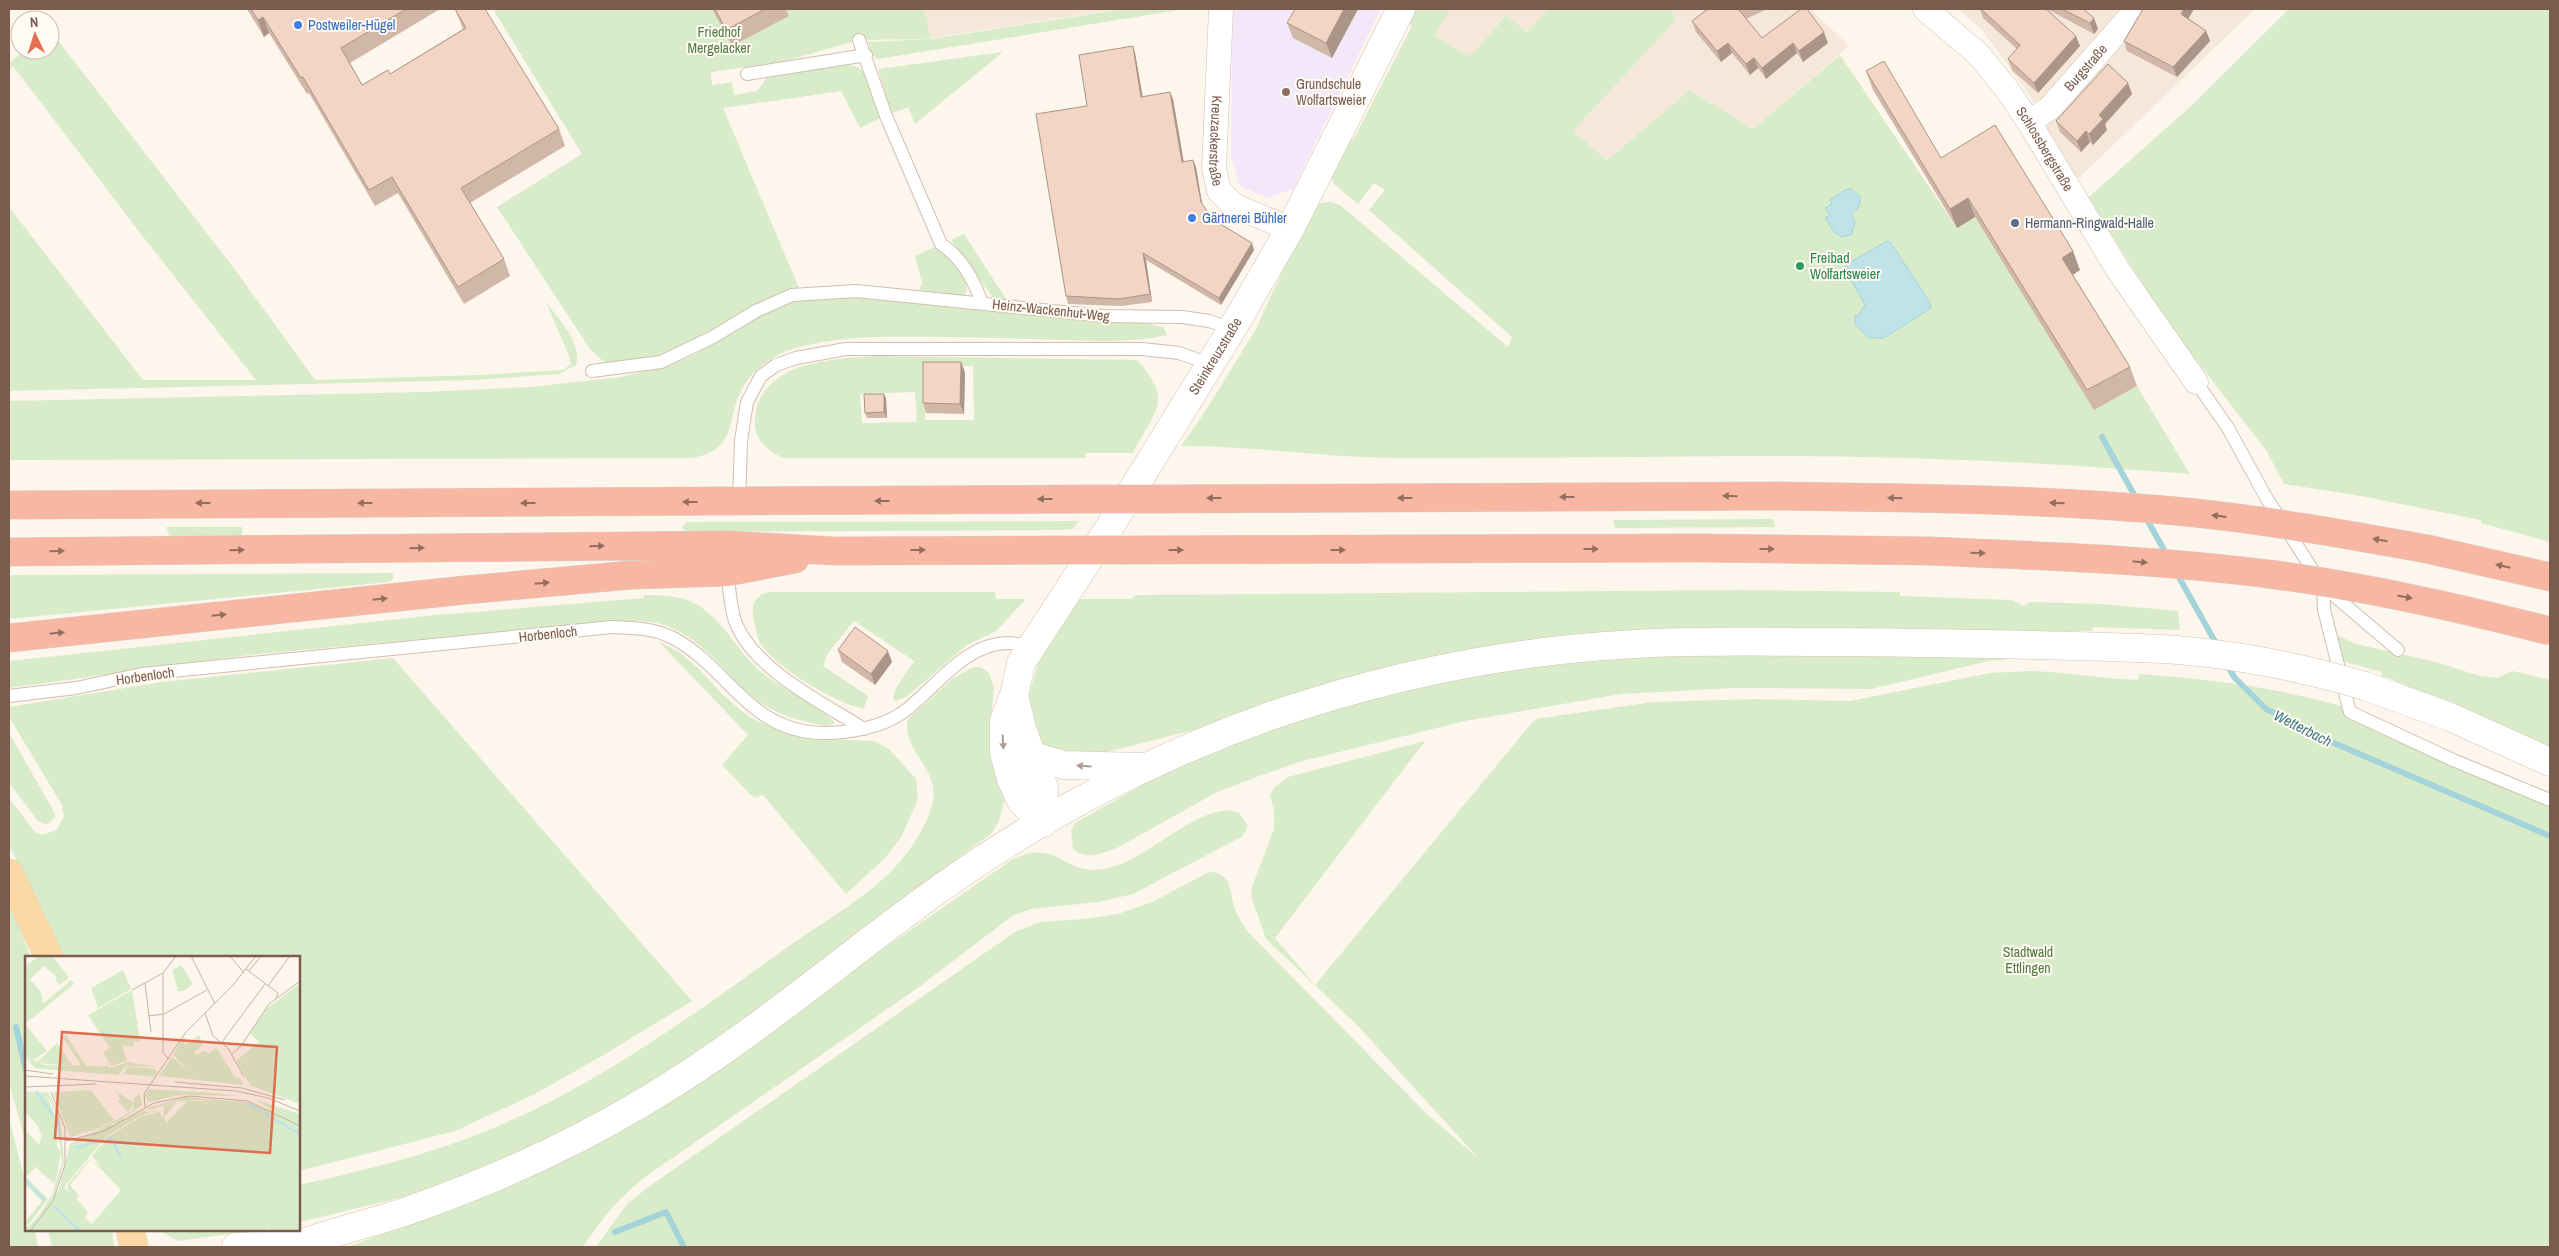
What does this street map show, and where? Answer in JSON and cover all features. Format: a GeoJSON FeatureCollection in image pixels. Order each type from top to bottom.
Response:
{"type":"FeatureCollection","features":[{"type":"Feature","properties":{"kind":"highway"},"geometry":{"type":"LineString","coordinates":[[9,505],[1779,496],[2020,501],[2177,511],[2266,522],[2428,549],[2550,577]]}},
{"type":"Feature","properties":{"kind":"highway"},"geometry":{"type":"LineString","coordinates":[[9,552],[729,545],[834,551],[1701,548],[1929,551],[2107,558],[2276,575],[2423,601],[2550,631]]}},
{"type":"Feature","properties":{"kind":"highway"},"geometry":{"type":"LineString","coordinates":[[9,638],[465,590],[631,575],[727,572],[834,551]]}},
{"type":"Feature","properties":{"kind":"main road","name":"Steinkreuzstraße"},"geometry":{"type":"LineString","coordinates":[[1043,823],[1021,801],[1010,779],[1004,752],[1004,720],[1014,695],[1021,662],[1110,528],[1232,329],[1290,229],[1401,9]]}},
{"type":"Feature","properties":{"kind":"main road"},"geometry":{"type":"LineString","coordinates":[[236,1247],[296,1245],[412,1210],[501,1176],[552,1152],[655,1096],[743,1036],[922,901],[986,857],[1043,823],[1150,766],[1240,727],[1330,697],[1453,666],[1554,651],[1636,644],[1696,642],[1922,642],[2138,648],[2209,652],[2317,672],[2365,686],[2450,717],[2550,762]]}},
{"type":"Feature","properties":{"kind":"main road","name":"Steinkreuzstraße"},"geometry":{"type":"LineString","coordinates":[[1014,695],[1022,730],[1044,788],[1043,823]]}},
{"type":"Feature","properties":{"kind":"main road"},"geometry":{"type":"LineString","coordinates":[[1032,756],[1064,765],[1150,766]]}},
{"type":"Feature","properties":{"kind":"main road"},"geometry":{"type":"LineString","coordinates":[[9,873],[49,956]]}},
{"type":"Feature","properties":{"kind":"main road"},"geometry":{"type":"LineString","coordinates":[[130,1231],[134,1247]]}},
{"type":"Feature","properties":{"kind":"street","name":"Kreuzackerstraße"},"geometry":{"type":"LineString","coordinates":[[1221,9],[1214,168],[1219,191],[1234,206],[1290,229]]}},
{"type":"Feature","properties":{"kind":"street","name":"Schlossbergstraße"},"geometry":{"type":"LineString","coordinates":[[1925,9],[1978,54],[2006,88],[2029,122],[2118,270],[2196,382]]}},
{"type":"Feature","properties":{"kind":"street","name":"Burgstraße"},"geometry":{"type":"LineString","coordinates":[[2029,122],[2050,108],[2136,9]]}},
{"type":"Feature","properties":{"kind":"lane","name":"Heinz-Wackenhut-Weg"},"geometry":{"type":"LineString","coordinates":[[859,40],[866,55],[886,116],[942,244],[954,253],[977,288],[982,303],[1104,316],[1182,317],[1210,321],[1232,329]]}},
{"type":"Feature","properties":{"kind":"lane"},"geometry":{"type":"LineString","coordinates":[[747,74],[866,55]]}},
{"type":"Feature","properties":{"kind":"lane"},"geometry":{"type":"LineString","coordinates":[[592,371],[661,362],[713,336],[756,311],[792,295],[856,291],[982,303]]}},
{"type":"Feature","properties":{"kind":"lane"},"geometry":{"type":"LineString","coordinates":[[739,501],[740,441],[747,402],[761,376],[776,365],[796,358],[846,349],[1142,349],[1179,353],[1210,364]]}},
{"type":"Feature","properties":{"kind":"lane"},"geometry":{"type":"LineString","coordinates":[[2196,382],[2228,428],[2268,499],[2323,586],[2398,650]]}},
{"type":"Feature","properties":{"kind":"lane"},"geometry":{"type":"LineString","coordinates":[[727,572],[736,625],[754,651],[768,665],[807,694],[864,728]]}},
{"type":"Feature","properties":{"kind":"lane"},"geometry":{"type":"LineString","coordinates":[[2323,586],[2324,610],[2350,712],[2453,760],[2550,800]]}},
{"type":"Feature","properties":{"kind":"lane","name":"Horbenloch"},"geometry":{"type":"LineString","coordinates":[[9,696],[76,688],[142,674],[612,628],[645,628],[662,633],[687,646],[758,712],[776,722],[800,730],[822,733],[864,728],[886,722],[902,713],[963,660],[985,648],[1006,643],[1030,646]]}},
{"type":"Feature","properties":{"kind":"shaded area"},"geometry":{"type":"Polygon","coordinates":[[[924,9],[1120,9],[931,38],[924,9]]]}},
{"type":"Feature","properties":{"kind":"shaded area","name":"Grundschule Wolfartsweier"},"geometry":{"type":"Polygon","coordinates":[[[1232,9],[1381,9],[1293,189],[1268,198],[1240,186],[1231,157],[1232,9]]]}},
{"type":"Feature","properties":{"kind":"shaded area"},"geometry":{"type":"Polygon","coordinates":[[[1450,9],[1548,9],[1527,32],[1505,15],[1470,58],[1435,36],[1450,9]]]}},
{"type":"Feature","properties":{"kind":"shaded area"},"geometry":{"type":"Polygon","coordinates":[[[1671,9],[1815,9],[1813,11],[1849,46],[1753,129],[1690,90],[1607,160],[1573,131],[1676,20],[1671,9]]]}},
{"type":"Feature","properties":{"kind":"shaded area"},"geometry":{"type":"Polygon","coordinates":[[[1958,9],[2255,9],[2080,177],[2073,181],[2030,96],[1983,31],[1958,9]]]}},
{"type":"Feature","properties":{"kind":"green space","name":"Friedhof Mergelacker"},"geometry":{"type":"Polygon","coordinates":[[[493,9],[924,9],[931,39],[1123,9],[1185,9],[878,59],[872,55],[868,42],[930,39],[859,40],[782,62],[711,72],[712,85],[732,82],[734,95],[757,91],[769,75],[830,65],[853,66],[860,69],[868,79],[874,92],[881,118],[860,128],[841,91],[723,108],[799,288],[763,300],[691,345],[650,359],[613,364],[603,361],[590,349],[497,207],[582,154],[493,9]]]}},
{"type":"Feature","properties":{"kind":"green space"},"geometry":{"type":"Polygon","coordinates":[[[1415,9],[1450,9],[1435,36],[1470,57],[1506,15],[1527,32],[1548,9],[1671,9],[1676,20],[1573,131],[1607,160],[1690,90],[1753,129],[1840,55],[1957,228],[1975,217],[2094,409],[2137,386],[2190,474],[2080,466],[1915,458],[1804,456],[1394,458],[1208,446],[1181,446],[1206,410],[1256,329],[1310,211],[1320,203],[1332,202],[1340,205],[1508,347],[1512,337],[1369,210],[1385,190],[1374,183],[1358,204],[1334,184],[1331,176],[1348,138],[1353,140],[1412,26],[1407,23],[1415,9]]]}},
{"type":"Feature","properties":{"kind":"green space"},"geometry":{"type":"Polygon","coordinates":[[[2289,9],[2550,9],[2550,542],[2481,523],[2481,520],[2361,496],[2284,484],[2266,450],[2169,325],[2088,198],[2192,105],[2289,9]]]}},
{"type":"Feature","properties":{"kind":"green space"},"geometry":{"type":"Polygon","coordinates":[[[60,43],[236,271],[315,380],[480,375],[563,370],[571,364],[569,356],[546,302],[563,323],[573,340],[577,357],[576,365],[559,374],[473,380],[9,391],[9,207],[143,380],[256,380],[144,238],[13,66],[9,71],[9,64],[13,60],[60,60],[60,43]]]}},
{"type":"Feature","properties":{"kind":"green space"},"geometry":{"type":"Polygon","coordinates":[[[1003,52],[915,124],[908,107],[891,114],[878,69],[1003,52]]]}},
{"type":"Feature","properties":{"kind":"green space"},"geometry":{"type":"Polygon","coordinates":[[[964,234],[1008,302],[993,298],[951,240],[964,234]]]}},
{"type":"Feature","properties":{"kind":"green space"},"geometry":{"type":"Polygon","coordinates":[[[936,246],[953,260],[963,273],[967,287],[966,294],[962,296],[919,290],[922,283],[915,256],[936,246]]]}},
{"type":"Feature","properties":{"kind":"green space"},"geometry":{"type":"Polygon","coordinates":[[[851,297],[1104,323],[1145,323],[1163,327],[1167,335],[1154,338],[1101,341],[885,337],[846,339],[808,345],[782,353],[768,361],[755,372],[741,391],[736,402],[728,433],[723,441],[717,449],[692,458],[9,460],[9,401],[423,392],[531,387],[621,377],[662,367],[694,355],[758,316],[787,303],[810,298],[851,297]]]}},
{"type":"Feature","properties":{"kind":"green space"},"geometry":{"type":"Polygon","coordinates":[[[877,356],[1137,360],[1149,374],[1155,386],[1158,397],[1157,407],[1154,416],[1133,453],[1085,453],[1086,458],[783,458],[766,447],[758,438],[755,418],[760,399],[770,385],[784,374],[820,362],[877,356]],[[973,366],[925,368],[925,420],[974,420],[973,366]],[[915,392],[860,394],[862,423],[917,422],[915,392]]]}},
{"type":"Feature","properties":{"kind":"green space"},"geometry":{"type":"Polygon","coordinates":[[[1774,519],[1775,527],[1615,528],[1613,520],[1774,519]]]}},
{"type":"Feature","properties":{"kind":"green space"},"geometry":{"type":"Polygon","coordinates":[[[1079,521],[1073,529],[1062,530],[686,532],[682,528],[686,522],[1079,521]]]}},
{"type":"Feature","properties":{"kind":"green space"},"geometry":{"type":"Polygon","coordinates":[[[166,527],[242,527],[242,536],[170,538],[166,527]]]}},
{"type":"Feature","properties":{"kind":"green space"},"geometry":{"type":"Polygon","coordinates":[[[393,573],[393,579],[389,582],[9,619],[9,575],[393,573]]]}},
{"type":"Feature","properties":{"kind":"green space"},"geometry":{"type":"Polygon","coordinates":[[[1741,590],[1900,592],[1900,596],[2012,600],[2023,606],[2031,602],[2102,604],[2178,611],[2180,630],[2093,627],[2092,631],[1605,633],[1501,644],[1425,658],[1345,679],[1213,725],[1079,759],[1044,747],[1038,741],[1028,698],[1041,653],[1077,599],[1132,599],[1136,595],[1741,590]]]}},
{"type":"Feature","properties":{"kind":"green space"},"geometry":{"type":"Polygon","coordinates":[[[769,592],[995,592],[996,599],[1026,599],[996,631],[967,645],[906,697],[895,701],[893,698],[896,688],[914,661],[854,621],[828,653],[823,666],[868,696],[864,708],[840,701],[810,685],[782,665],[763,647],[756,632],[753,606],[756,600],[769,592]]]}},
{"type":"Feature","properties":{"kind":"green space"},"geometry":{"type":"Polygon","coordinates":[[[644,595],[677,597],[696,604],[715,619],[747,658],[765,675],[822,711],[835,723],[815,724],[785,715],[765,705],[734,680],[707,652],[691,639],[664,625],[640,621],[608,622],[249,655],[9,688],[9,661],[436,615],[644,598],[644,595]]]}},
{"type":"Feature","properties":{"kind":"green space"},"geometry":{"type":"Polygon","coordinates":[[[2335,634],[2356,644],[2436,662],[2480,676],[2497,678],[2512,671],[2550,680],[2550,749],[2394,685],[2395,680],[2381,676],[2382,672],[2338,660],[2335,634]]]}},
{"type":"Feature","properties":{"kind":"green space"},"geometry":{"type":"Polygon","coordinates":[[[659,642],[679,652],[699,669],[723,695],[748,716],[777,730],[804,738],[874,741],[888,748],[916,779],[918,799],[902,836],[885,858],[846,894],[763,795],[754,798],[722,765],[748,735],[659,642]]]}},
{"type":"Feature","properties":{"kind":"green space"},"geometry":{"type":"Polygon","coordinates":[[[1759,653],[2005,658],[2004,660],[1989,661],[1871,689],[1735,688],[1621,694],[1465,721],[1299,762],[1259,776],[1217,792],[1107,852],[1084,855],[1073,849],[1071,831],[1075,823],[1151,780],[1243,738],[1332,709],[1456,678],[1604,657],[1759,653]]]}},
{"type":"Feature","properties":{"kind":"green space"},"geometry":{"type":"Polygon","coordinates":[[[393,658],[692,1001],[602,1056],[533,1095],[455,1131],[300,1171],[300,956],[64,956],[9,845],[9,798],[35,832],[42,835],[57,830],[64,816],[62,805],[9,717],[9,707],[162,682],[393,658]]]}},
{"type":"Feature","properties":{"kind":"green space"},"geometry":{"type":"Polygon","coordinates":[[[973,667],[980,667],[989,673],[994,688],[991,718],[1005,799],[999,821],[992,833],[927,881],[811,973],[688,1061],[531,1151],[413,1195],[300,1222],[300,1185],[377,1166],[453,1144],[541,1106],[579,1086],[651,1042],[872,889],[906,854],[920,833],[931,809],[934,795],[928,772],[910,742],[907,731],[908,719],[952,679],[973,667]]]}},
{"type":"Feature","properties":{"kind":"green space","name":"Stadtwald Ettlingen"},"geometry":{"type":"Polygon","coordinates":[[[2030,671],[2138,680],[2139,674],[2190,678],[2266,689],[2316,699],[2341,706],[2348,719],[2390,734],[2550,803],[2550,1247],[596,1247],[627,1204],[647,1188],[1015,932],[1040,922],[1085,919],[1118,914],[1152,902],[1209,872],[1217,873],[1226,880],[1231,891],[1235,910],[1247,931],[1428,1115],[1479,1159],[1357,1025],[1266,939],[1251,896],[1252,887],[1274,829],[1274,811],[1270,795],[1274,788],[1288,777],[1425,741],[1275,938],[1315,985],[1535,719],[1653,702],[1757,699],[1850,701],[1990,673],[2030,671]]]}},
{"type":"Feature","properties":{"kind":"green space"},"geometry":{"type":"Polygon","coordinates":[[[9,733],[53,810],[55,816],[50,823],[45,824],[38,821],[9,783],[9,733]]]}},
{"type":"Feature","properties":{"kind":"green space"},"geometry":{"type":"Polygon","coordinates":[[[1228,810],[1239,813],[1248,825],[1243,836],[1133,894],[1098,902],[1031,909],[1012,916],[919,987],[648,1175],[612,1208],[583,1247],[348,1247],[508,1186],[854,969],[1013,859],[1029,854],[1042,853],[1052,855],[1081,868],[1093,870],[1109,868],[1138,856],[1198,819],[1228,810]]]}},
{"type":"Feature","properties":{"kind":"green space"},"geometry":{"type":"Polygon","coordinates":[[[9,904],[31,956],[25,956],[25,1139],[9,1083],[9,904]]]}},
{"type":"Feature","properties":{"kind":"green space"},"geometry":{"type":"Polygon","coordinates":[[[9,1118],[25,1181],[25,1231],[35,1231],[38,1247],[9,1247],[9,1118]]]}},
{"type":"Feature","properties":{"kind":"green space"},"geometry":{"type":"Polygon","coordinates":[[[48,1231],[112,1231],[114,1247],[52,1247],[48,1231]]]}},
{"type":"Feature","properties":{"kind":"green space"},"geometry":{"type":"Polygon","coordinates":[[[160,1231],[253,1231],[178,1241],[160,1231]]]}},
{"type":"Feature","properties":{"kind":"water"},"geometry":{"type":"Polygon","coordinates":[[[1851,189],[1860,196],[1860,202],[1857,209],[1851,214],[1855,222],[1852,234],[1842,237],[1834,232],[1825,218],[1830,215],[1825,208],[1832,204],[1830,200],[1845,190],[1851,189]]]}},
{"type":"Feature","properties":{"kind":"water"},"geometry":{"type":"Polygon","coordinates":[[[1887,241],[1891,243],[1929,301],[1931,308],[1884,338],[1869,338],[1855,324],[1855,315],[1858,316],[1865,305],[1845,268],[1847,264],[1887,241]]]}},
{"type":"Feature","properties":{"kind":"building"},"geometry":{"type":"Polygon","coordinates":[[[251,9],[406,9],[341,48],[362,85],[388,70],[390,74],[466,28],[455,9],[485,9],[559,129],[461,188],[504,259],[458,287],[392,177],[369,190],[303,77],[301,78],[263,17],[258,20],[251,9]]]}},
{"type":"Feature","properties":{"kind":"building"},"geometry":{"type":"Polygon","coordinates":[[[715,9],[765,9],[726,30],[715,9]]]}},
{"type":"Feature","properties":{"kind":"building"},"geometry":{"type":"Polygon","coordinates":[[[1295,9],[1344,9],[1326,43],[1287,23],[1295,9]]]}},
{"type":"Feature","properties":{"kind":"building"},"geometry":{"type":"Polygon","coordinates":[[[1708,9],[1741,9],[1739,10],[1762,38],[1801,9],[1807,9],[1824,32],[1799,51],[1793,43],[1762,68],[1754,58],[1746,64],[1728,43],[1717,51],[1692,21],[1708,9]]]}},
{"type":"Feature","properties":{"kind":"building"},"geometry":{"type":"Polygon","coordinates":[[[1981,9],[2046,9],[2076,36],[2034,83],[2008,59],[2020,45],[1981,9]]]}},
{"type":"Feature","properties":{"kind":"building"},"geometry":{"type":"Polygon","coordinates":[[[2062,9],[2083,9],[2094,18],[2090,23],[2062,9]]]}},
{"type":"Feature","properties":{"kind":"building"},"geometry":{"type":"Polygon","coordinates":[[[2143,9],[2184,9],[2181,14],[2206,31],[2173,67],[2124,41],[2143,9]]]}},
{"type":"Feature","properties":{"kind":"building"},"geometry":{"type":"Polygon","coordinates":[[[1133,46],[1141,97],[1170,92],[1182,162],[1193,160],[1201,202],[1212,219],[1252,243],[1219,298],[1143,253],[1150,294],[1119,299],[1066,296],[1036,114],[1087,106],[1079,55],[1133,46]]]}},
{"type":"Feature","properties":{"kind":"building"},"geometry":{"type":"Polygon","coordinates":[[[1884,61],[1941,158],[1995,125],[2073,251],[2062,258],[2130,367],[2087,390],[1968,198],[1950,209],[1866,71],[1884,61]]]}},
{"type":"Feature","properties":{"kind":"building"},"geometry":{"type":"Polygon","coordinates":[[[2108,64],[2128,83],[2099,115],[2103,119],[2089,134],[2086,131],[2077,141],[2056,121],[2108,64]]]}},
{"type":"Feature","properties":{"kind":"building"},"geometry":{"type":"Polygon","coordinates":[[[923,362],[961,362],[960,404],[923,403],[923,362]]]}},
{"type":"Feature","properties":{"kind":"building"},"geometry":{"type":"Polygon","coordinates":[[[864,394],[884,394],[884,412],[865,413],[864,394]]]}},
{"type":"Feature","properties":{"kind":"building"},"geometry":{"type":"Polygon","coordinates":[[[855,627],[888,651],[871,674],[838,650],[855,627]]]}},
{"type":"Feature","properties":{"kind":"waterway","name":"Wetterbach"},"geometry":{"type":"LineString","coordinates":[[2102,437],[2137,500]]}},
{"type":"Feature","properties":{"kind":"waterway","name":"Wetterbach"},"geometry":{"type":"LineString","coordinates":[[2145,516],[2168,557]]}},
{"type":"Feature","properties":{"kind":"waterway","name":"Wetterbach"},"geometry":{"type":"LineString","coordinates":[[2176,572],[2218,647]]}},
{"type":"Feature","properties":{"kind":"waterway","name":"Wetterbach"},"geometry":{"type":"LineString","coordinates":[[2227,664],[2234,677],[2266,709],[2327,740],[2550,836]]}},
{"type":"Feature","properties":{"kind":"waterway"},"geometry":{"type":"LineString","coordinates":[[16,1027],[25,1066]]}},
{"type":"Feature","properties":{"kind":"waterway"},"geometry":{"type":"LineString","coordinates":[[615,1232],[666,1212],[684,1247]]}},
{"type":"Feature","properties":{"kind":"place","name":"Postweiler-Hügel"},"geometry":{"type":"Point","coordinates":[298,25]}},
{"type":"Feature","properties":{"kind":"place","name":"Grundschule Wolfartsweier"},"geometry":{"type":"Point","coordinates":[1286,92]}},
{"type":"Feature","properties":{"kind":"place","name":"Gärtnerei Bühler"},"geometry":{"type":"Point","coordinates":[1192,218]}},
{"type":"Feature","properties":{"kind":"place","name":"Hermann-Ringwald-Halle"},"geometry":{"type":"Point","coordinates":[2015,223]}},
{"type":"Feature","properties":{"kind":"place","name":"Freibad Wolfartsweier"},"geometry":{"type":"Point","coordinates":[1800,266]}}]}
